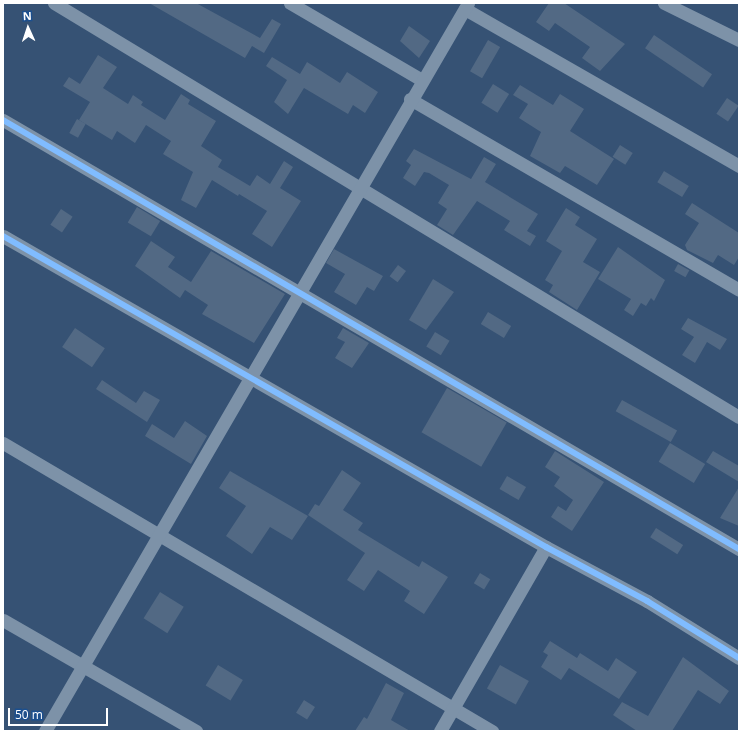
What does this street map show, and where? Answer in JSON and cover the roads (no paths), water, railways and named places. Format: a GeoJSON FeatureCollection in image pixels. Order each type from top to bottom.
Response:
{"type":"FeatureCollection","features":[{"type":"Feature","properties":{"kind":"street"},"geometry":{"type":"LineString","coordinates":[[54,3],[360,186],[739,417]]}},
{"type":"Feature","properties":{"kind":"street"},"geometry":{"type":"LineString","coordinates":[[290,3],[422,80]]}},
{"type":"Feature","properties":{"kind":"street"},"geometry":{"type":"LineString","coordinates":[[664,3],[739,40]]}},
{"type":"Feature","properties":{"kind":"street"},"geometry":{"type":"LineString","coordinates":[[45,731],[410,100],[467,6],[739,166]]}},
{"type":"Feature","properties":{"kind":"street"},"geometry":{"type":"LineString","coordinates":[[410,100],[739,290]]}},
{"type":"Feature","properties":{"kind":"street"},"geometry":{"type":"LineString","coordinates":[[3,120],[739,549]]}},
{"type":"Feature","properties":{"kind":"street"},"geometry":{"type":"LineString","coordinates":[[3,236],[546,547],[647,601],[739,658]]}},
{"type":"Feature","properties":{"kind":"street"},"geometry":{"type":"LineString","coordinates":[[3,443],[492,731]]}},
{"type":"Feature","properties":{"kind":"street"},"geometry":{"type":"LineString","coordinates":[[440,731],[546,547]]}},
{"type":"Feature","properties":{"kind":"street"},"geometry":{"type":"LineString","coordinates":[[3,620],[196,731]]}}]}
